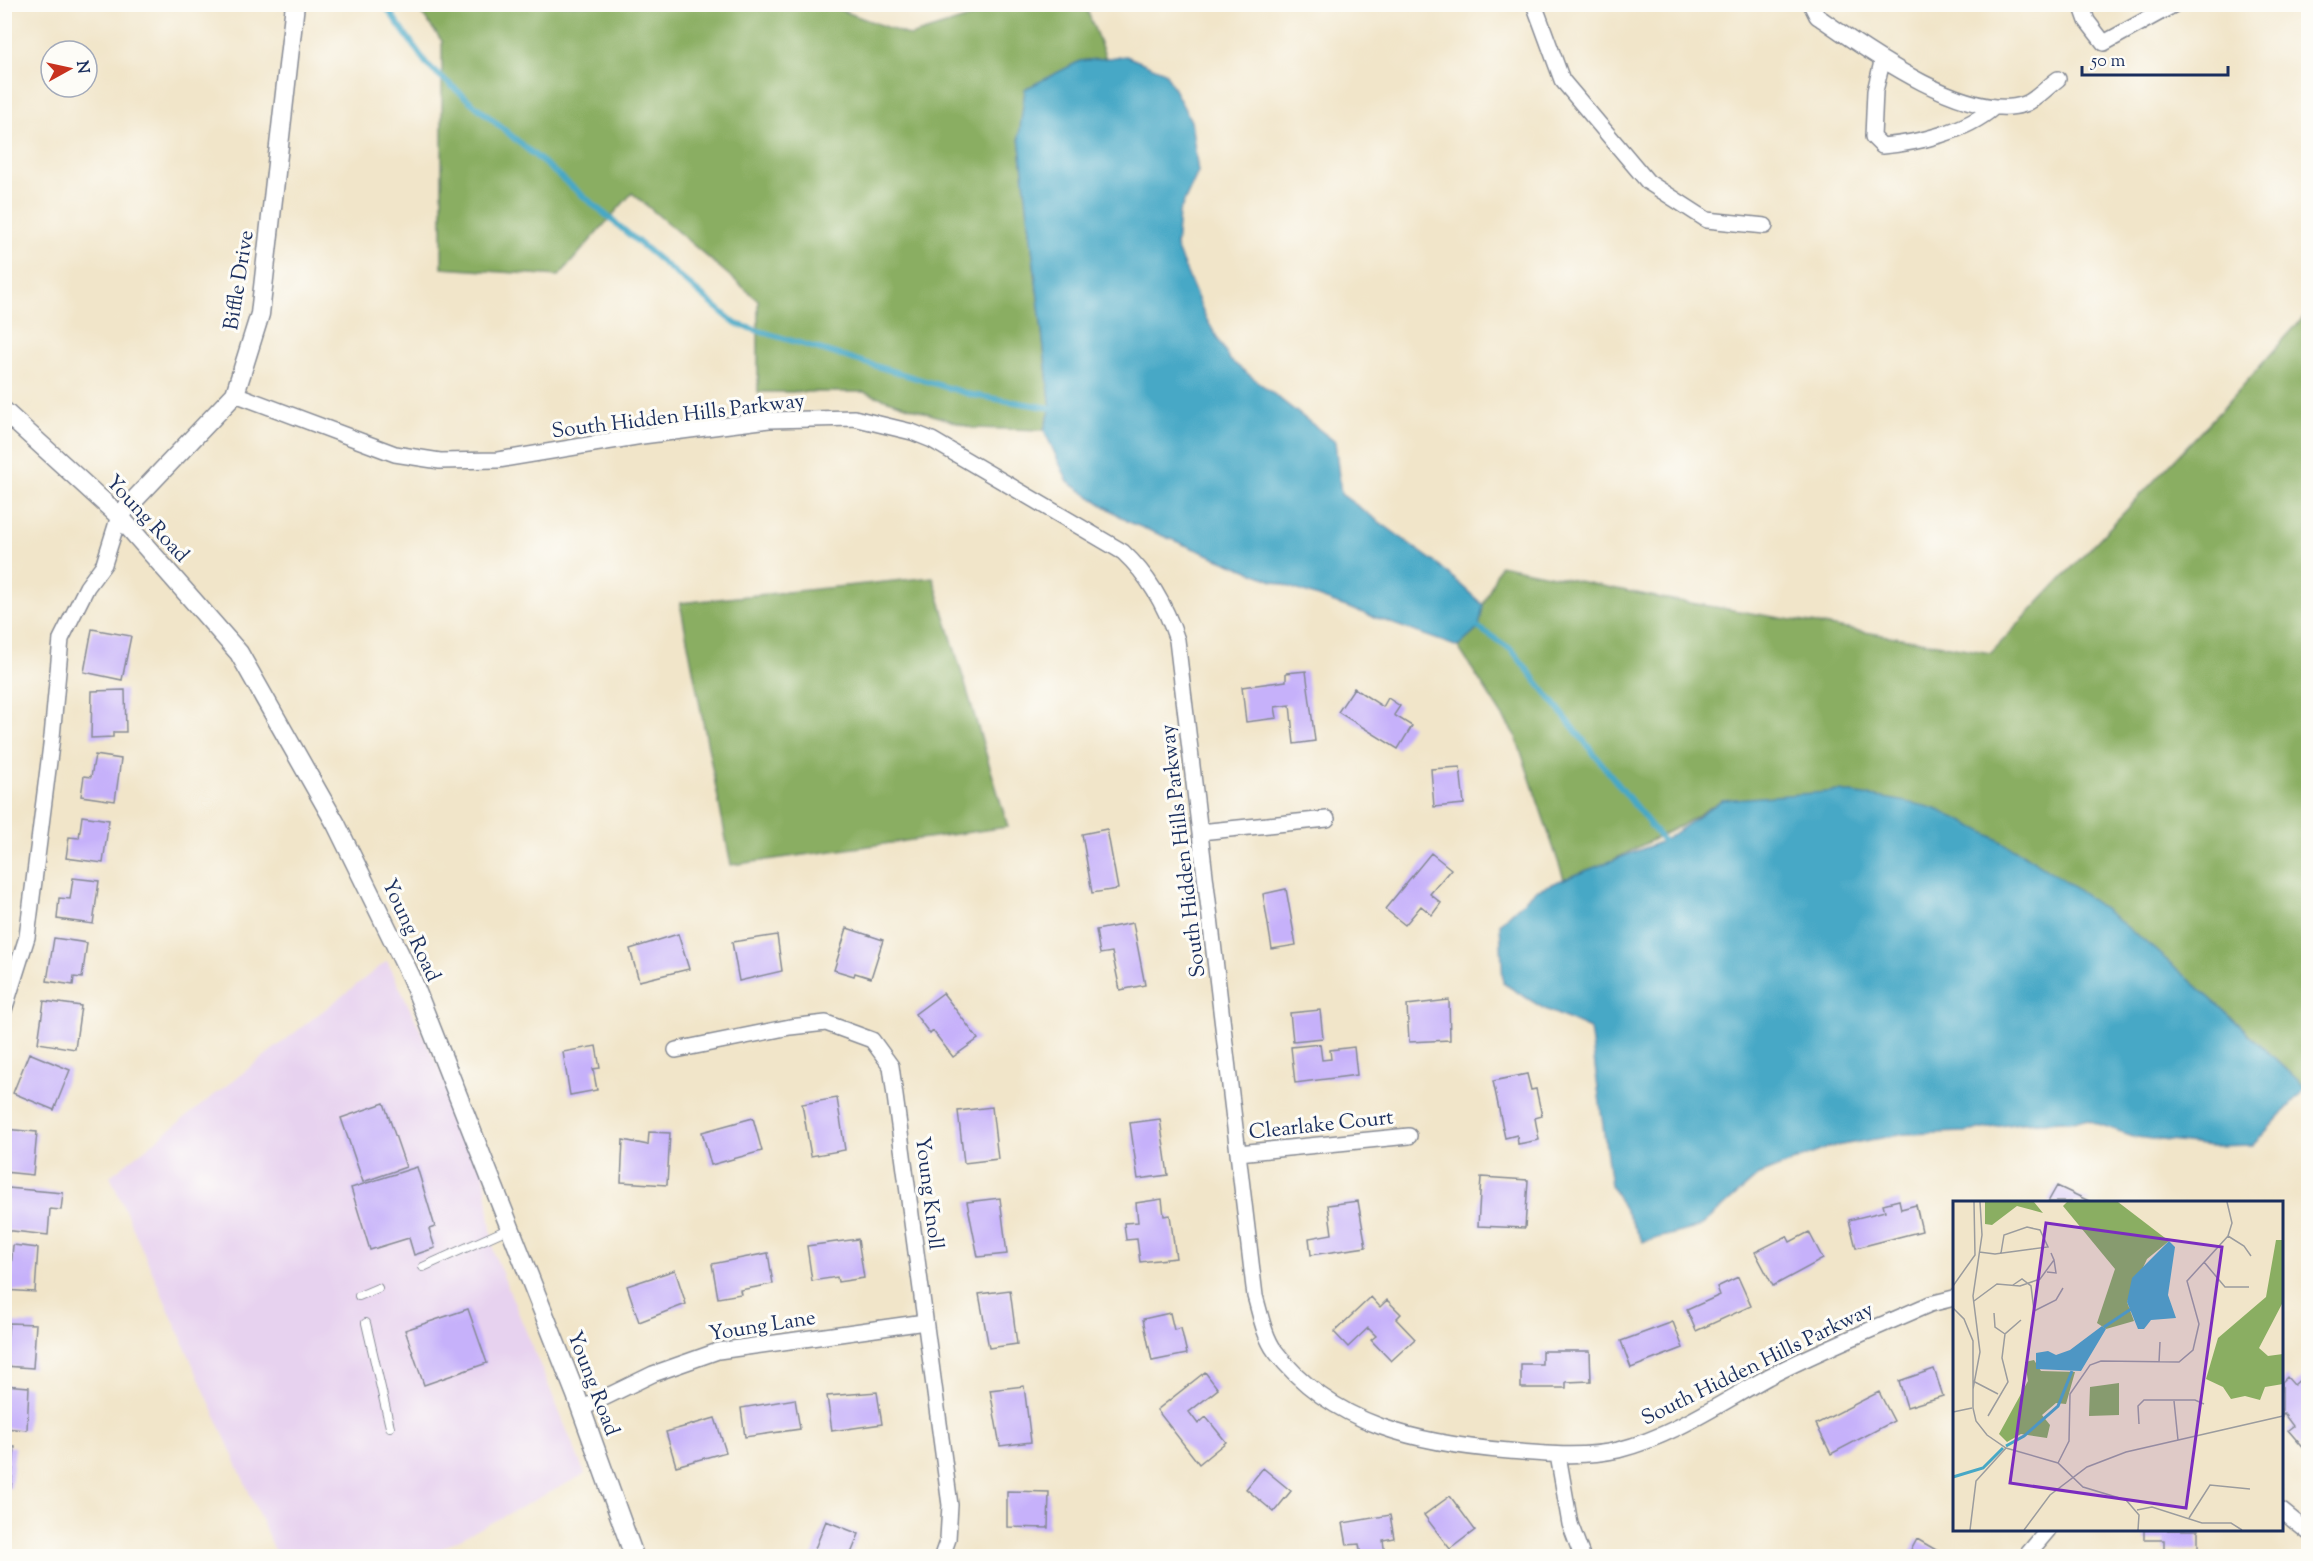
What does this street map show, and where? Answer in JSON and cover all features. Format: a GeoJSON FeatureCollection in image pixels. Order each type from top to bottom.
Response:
{"type":"FeatureCollection","features":[{"type":"Feature","properties":{"kind":"street","name":"Biffle Drive"},"geometry":{"type":"LineString","coordinates":[[119,516],[235,394],[260,314],[295,4]]}},
{"type":"Feature","properties":{"kind":"street"},"geometry":{"type":"LineString","coordinates":[[1534,4],[1562,80],[1648,182],[1707,220],[1765,226]]}},
{"type":"Feature","properties":{"kind":"street"},"geometry":{"type":"LineString","coordinates":[[1811,4],[1817,16],[1882,62],[1946,93],[1993,108],[2026,104],[2058,79]]}},
{"type":"Feature","properties":{"kind":"street"},"geometry":{"type":"LineString","coordinates":[[2081,4],[2087,21],[2104,43],[2175,4]]}},
{"type":"Feature","properties":{"kind":"street"},"geometry":{"type":"LineString","coordinates":[[1882,62],[1875,91],[1873,137],[1882,146],[1900,144],[1977,122],[1993,108]]}},
{"type":"Feature","properties":{"kind":"street","name":"South Hidden Hills Parkway"},"geometry":{"type":"LineString","coordinates":[[235,394],[394,454],[440,461],[498,460],[642,436],[769,420],[854,418],[912,432],[932,440],[1123,552],[1137,566],[1167,613],[1177,640],[1250,1267],[1263,1323],[1275,1350],[1312,1389],[1350,1413],[1384,1430],[1461,1447],[1558,1455],[1616,1450],[1668,1434],[1771,1376],[1930,1304],[1953,1298]]}},
{"type":"Feature","properties":{"kind":"street","name":"Young Road"},"geometry":{"type":"LineString","coordinates":[[4,411],[119,516],[240,653],[336,824],[411,977],[581,1409],[634,1557]]}},
{"type":"Feature","properties":{"kind":"street"},"geometry":{"type":"LineString","coordinates":[[4,1010],[27,937],[43,793],[52,737],[61,639],[87,587],[104,564],[119,516]]}},
{"type":"Feature","properties":{"kind":"street"},"geometry":{"type":"LineString","coordinates":[[1200,832],[1327,819]]}},
{"type":"Feature","properties":{"kind":"street","name":"Young Knoll"},"geometry":{"type":"LineString","coordinates":[[676,1050],[790,1027],[826,1023],[872,1040],[891,1066],[897,1096],[950,1505],[948,1539],[942,1557]]}},
{"type":"Feature","properties":{"kind":"street","name":"Clearlake Court"},"geometry":{"type":"LineString","coordinates":[[1238,1153],[1409,1136]]}},
{"type":"Feature","properties":{"kind":"street","name":"Young Lane"},"geometry":{"type":"LineString","coordinates":[[581,1409],[653,1374],[718,1351],[925,1322]]}},
{"type":"Feature","properties":{"kind":"street"},"geometry":{"type":"LineString","coordinates":[[1558,1455],[1570,1524],[1582,1557]]}},
{"type":"Feature","properties":{"kind":"street"},"geometry":{"type":"LineString","coordinates":[[2283,1512],[2308,1532]]}},
{"type":"Feature","properties":{"kind":"street"},"geometry":{"type":"LineString","coordinates":[[2026,1557],[2048,1531]]}},
{"type":"Feature","properties":{"kind":"lane"},"geometry":{"type":"LineString","coordinates":[[423,1267],[510,1228]]}},
{"type":"Feature","properties":{"kind":"lane"},"geometry":{"type":"LineString","coordinates":[[359,1296],[378,1288]]}},
{"type":"Feature","properties":{"kind":"lane"},"geometry":{"type":"LineString","coordinates":[[366,1323],[390,1427]]}},
{"type":"Feature","properties":{"kind":"shaded area"},"geometry":{"type":"Polygon","coordinates":[[[387,961],[482,1157],[494,1254],[585,1474],[427,1556],[277,1556],[110,1176],[387,961]]]}},
{"type":"Feature","properties":{"kind":"green space"},"geometry":{"type":"Polygon","coordinates":[[[415,5],[827,5],[910,36],[1011,5],[1085,5],[1106,58],[1080,61],[1019,137],[1051,408],[1044,430],[972,428],[864,392],[758,392],[758,300],[632,193],[559,276],[442,268],[442,41],[415,5]]]}},
{"type":"Feature","properties":{"kind":"green space"},"geometry":{"type":"Polygon","coordinates":[[[2308,312],[2308,1083],[2306,1088],[2240,1025],[2118,921],[2022,853],[1936,809],[1722,800],[1680,826],[1607,863],[1564,879],[1516,737],[1458,647],[1483,605],[1500,565],[1661,598],[1991,653],[2224,407],[2308,312]]]}},
{"type":"Feature","properties":{"kind":"green space"},"geometry":{"type":"Polygon","coordinates":[[[933,577],[1008,827],[731,865],[680,603],[933,577]]]}},
{"type":"Feature","properties":{"kind":"water"},"geometry":{"type":"Polygon","coordinates":[[[1126,56],[1165,72],[1191,121],[1198,172],[1179,213],[1176,247],[1206,318],[1230,360],[1335,442],[1341,494],[1440,566],[1483,605],[1479,628],[1458,647],[1273,581],[1129,522],[1068,482],[1044,430],[1051,408],[1019,137],[1025,89],[1080,61],[1126,56]]]}},
{"type":"Feature","properties":{"kind":"water"},"geometry":{"type":"Polygon","coordinates":[[[1840,791],[1904,801],[1938,810],[1990,835],[2040,864],[2134,932],[2222,1009],[2306,1088],[2253,1145],[2211,1146],[2136,1137],[2087,1120],[2019,1123],[1965,1132],[1905,1134],[1830,1147],[1759,1175],[1700,1227],[1643,1242],[1611,1185],[1590,1029],[1543,1008],[1503,983],[1500,923],[1536,890],[1663,841],[1722,800],[1840,791]]]}},
{"type":"Feature","properties":{"kind":"building"},"geometry":{"type":"Polygon","coordinates":[[[92,629],[131,636],[122,680],[84,672],[92,629]]]}},
{"type":"Feature","properties":{"kind":"building"},"geometry":{"type":"Polygon","coordinates":[[[1306,671],[1315,741],[1294,744],[1290,705],[1275,707],[1277,718],[1246,722],[1242,687],[1286,681],[1286,673],[1306,671]]]}},
{"type":"Feature","properties":{"kind":"building"},"geometry":{"type":"Polygon","coordinates":[[[1354,688],[1383,707],[1388,698],[1400,706],[1394,715],[1412,726],[1398,749],[1338,712],[1354,688]]]}},
{"type":"Feature","properties":{"kind":"building"},"geometry":{"type":"Polygon","coordinates":[[[125,690],[126,732],[113,732],[113,737],[91,738],[92,691],[125,690]]]}},
{"type":"Feature","properties":{"kind":"building"},"geometry":{"type":"Polygon","coordinates":[[[95,755],[121,759],[115,801],[81,796],[84,776],[91,777],[95,755]]]}},
{"type":"Feature","properties":{"kind":"building"},"geometry":{"type":"Polygon","coordinates":[[[1460,767],[1464,804],[1434,807],[1431,769],[1460,767]]]}},
{"type":"Feature","properties":{"kind":"building"},"geometry":{"type":"Polygon","coordinates":[[[82,816],[109,820],[103,863],[66,858],[69,837],[79,838],[82,816]]]}},
{"type":"Feature","properties":{"kind":"building"},"geometry":{"type":"Polygon","coordinates":[[[1107,829],[1118,889],[1092,893],[1082,834],[1107,829]]]}},
{"type":"Feature","properties":{"kind":"building"},"geometry":{"type":"Polygon","coordinates":[[[1431,853],[1451,869],[1430,894],[1441,903],[1432,915],[1421,906],[1405,925],[1385,909],[1431,853]]]}},
{"type":"Feature","properties":{"kind":"building"},"geometry":{"type":"Polygon","coordinates":[[[73,878],[99,881],[93,924],[57,919],[59,898],[70,899],[73,878]]]}},
{"type":"Feature","properties":{"kind":"building"},"geometry":{"type":"Polygon","coordinates":[[[1286,889],[1296,945],[1272,949],[1263,894],[1286,889]]]}},
{"type":"Feature","properties":{"kind":"building"},"geometry":{"type":"Polygon","coordinates":[[[1133,923],[1145,985],[1120,990],[1112,952],[1100,954],[1096,930],[1133,923]]]}},
{"type":"Feature","properties":{"kind":"building"},"geometry":{"type":"Polygon","coordinates":[[[847,928],[883,940],[871,978],[834,970],[847,928]]]}},
{"type":"Feature","properties":{"kind":"building"},"geometry":{"type":"Polygon","coordinates":[[[678,934],[689,969],[639,981],[630,949],[678,934]]]}},
{"type":"Feature","properties":{"kind":"building"},"geometry":{"type":"Polygon","coordinates":[[[777,935],[782,971],[739,981],[732,942],[777,935]]]}},
{"type":"Feature","properties":{"kind":"building"},"geometry":{"type":"Polygon","coordinates":[[[54,938],[87,943],[82,978],[74,977],[73,985],[47,981],[54,938]]]}},
{"type":"Feature","properties":{"kind":"building"},"geometry":{"type":"Polygon","coordinates":[[[943,993],[978,1039],[953,1057],[933,1031],[930,1034],[915,1014],[943,993]]]}},
{"type":"Feature","properties":{"kind":"building"},"geometry":{"type":"Polygon","coordinates":[[[1449,1000],[1450,1040],[1409,1042],[1407,1005],[1449,1000]]]}},
{"type":"Feature","properties":{"kind":"building"},"geometry":{"type":"Polygon","coordinates":[[[44,1001],[81,1006],[75,1049],[38,1043],[44,1001]]]}},
{"type":"Feature","properties":{"kind":"building"},"geometry":{"type":"Polygon","coordinates":[[[1320,1010],[1323,1038],[1293,1041],[1290,1013],[1320,1010]]]}},
{"type":"Feature","properties":{"kind":"building"},"geometry":{"type":"Polygon","coordinates":[[[1320,1044],[1322,1060],[1331,1059],[1330,1050],[1354,1047],[1357,1075],[1295,1083],[1291,1047],[1320,1044]]]}},
{"type":"Feature","properties":{"kind":"building"},"geometry":{"type":"Polygon","coordinates":[[[596,1046],[600,1068],[593,1069],[597,1090],[570,1095],[563,1052],[596,1046]]]}},
{"type":"Feature","properties":{"kind":"building"},"geometry":{"type":"Polygon","coordinates":[[[29,1053],[70,1070],[54,1110],[13,1093],[29,1053]]]}},
{"type":"Feature","properties":{"kind":"building"},"geometry":{"type":"Polygon","coordinates":[[[1527,1074],[1531,1090],[1536,1089],[1542,1116],[1535,1118],[1539,1140],[1518,1144],[1517,1135],[1505,1138],[1493,1081],[1527,1074]]]}},
{"type":"Feature","properties":{"kind":"building"},"geometry":{"type":"Polygon","coordinates":[[[837,1098],[845,1150],[811,1156],[802,1104],[837,1098]]]}},
{"type":"Feature","properties":{"kind":"building"},"geometry":{"type":"Polygon","coordinates":[[[384,1103],[406,1167],[363,1182],[341,1118],[384,1103]]]}},
{"type":"Feature","properties":{"kind":"building"},"geometry":{"type":"Polygon","coordinates":[[[992,1107],[998,1159],[964,1163],[958,1111],[992,1107]]]}},
{"type":"Feature","properties":{"kind":"building"},"geometry":{"type":"Polygon","coordinates":[[[753,1118],[762,1151],[711,1165],[702,1132],[753,1118]]]}},
{"type":"Feature","properties":{"kind":"building"},"geometry":{"type":"Polygon","coordinates":[[[1160,1119],[1168,1175],[1138,1179],[1130,1123],[1160,1119]]]}},
{"type":"Feature","properties":{"kind":"building"},"geometry":{"type":"Polygon","coordinates":[[[4,1129],[37,1132],[33,1175],[4,1172],[4,1129]]]}},
{"type":"Feature","properties":{"kind":"building"},"geometry":{"type":"Polygon","coordinates":[[[649,1132],[670,1133],[667,1185],[621,1182],[623,1140],[648,1145],[649,1132]]]}},
{"type":"Feature","properties":{"kind":"building"},"geometry":{"type":"Polygon","coordinates":[[[417,1167],[435,1227],[429,1229],[435,1248],[414,1255],[409,1238],[370,1250],[351,1188],[417,1167]]]}},
{"type":"Feature","properties":{"kind":"building"},"geometry":{"type":"Polygon","coordinates":[[[1481,1177],[1528,1180],[1525,1228],[1478,1226],[1481,1177]]]}},
{"type":"Feature","properties":{"kind":"building"},"geometry":{"type":"Polygon","coordinates":[[[2057,1186],[2089,1201],[2049,1201],[2057,1186]]]}},
{"type":"Feature","properties":{"kind":"building"},"geometry":{"type":"Polygon","coordinates":[[[8,1188],[63,1193],[61,1210],[50,1209],[48,1235],[4,1230],[8,1188]]]}},
{"type":"Feature","properties":{"kind":"building"},"geometry":{"type":"Polygon","coordinates":[[[1000,1198],[1007,1254],[978,1257],[967,1202],[1000,1198]]]}},
{"type":"Feature","properties":{"kind":"building"},"geometry":{"type":"Polygon","coordinates":[[[1162,1199],[1164,1216],[1170,1215],[1176,1258],[1140,1262],[1137,1239],[1126,1240],[1124,1223],[1138,1222],[1136,1203],[1162,1199]]]}},
{"type":"Feature","properties":{"kind":"building"},"geometry":{"type":"Polygon","coordinates":[[[1899,1200],[1901,1209],[1916,1205],[1922,1231],[1856,1248],[1849,1220],[1885,1211],[1883,1204],[1899,1200]]]}},
{"type":"Feature","properties":{"kind":"building"},"geometry":{"type":"Polygon","coordinates":[[[1358,1201],[1366,1247],[1311,1255],[1309,1238],[1332,1234],[1328,1205],[1358,1201]]]}},
{"type":"Feature","properties":{"kind":"building"},"geometry":{"type":"Polygon","coordinates":[[[1809,1232],[1823,1259],[1773,1286],[1755,1252],[1787,1236],[1790,1242],[1809,1232]]]}},
{"type":"Feature","properties":{"kind":"building"},"geometry":{"type":"Polygon","coordinates":[[[858,1239],[864,1278],[838,1282],[837,1277],[812,1281],[807,1246],[858,1239]]]}},
{"type":"Feature","properties":{"kind":"building"},"geometry":{"type":"Polygon","coordinates":[[[13,1245],[38,1248],[35,1292],[4,1290],[4,1267],[11,1268],[13,1245]]]}},
{"type":"Feature","properties":{"kind":"building"},"geometry":{"type":"Polygon","coordinates":[[[768,1253],[773,1284],[740,1290],[741,1294],[718,1298],[712,1264],[768,1253]]]}},
{"type":"Feature","properties":{"kind":"building"},"geometry":{"type":"Polygon","coordinates":[[[675,1270],[686,1304],[639,1322],[627,1286],[675,1270]]]}},
{"type":"Feature","properties":{"kind":"building"},"geometry":{"type":"Polygon","coordinates":[[[1738,1277],[1751,1306],[1696,1331],[1687,1310],[1720,1295],[1717,1287],[1738,1277]]]}},
{"type":"Feature","properties":{"kind":"building"},"geometry":{"type":"Polygon","coordinates":[[[1010,1290],[1017,1344],[989,1348],[979,1294],[1010,1290]]]}},
{"type":"Feature","properties":{"kind":"building"},"geometry":{"type":"Polygon","coordinates":[[[1371,1297],[1380,1307],[1387,1300],[1401,1314],[1396,1319],[1415,1339],[1391,1361],[1371,1340],[1376,1336],[1368,1328],[1348,1347],[1334,1332],[1371,1297]]]}},
{"type":"Feature","properties":{"kind":"building"},"geometry":{"type":"Polygon","coordinates":[[[468,1309],[487,1363],[424,1385],[405,1330],[468,1309]]]}},
{"type":"Feature","properties":{"kind":"building"},"geometry":{"type":"Polygon","coordinates":[[[1170,1313],[1174,1330],[1181,1328],[1187,1354],[1152,1361],[1143,1319],[1170,1313]]]}},
{"type":"Feature","properties":{"kind":"building"},"geometry":{"type":"Polygon","coordinates":[[[1673,1322],[1683,1348],[1631,1368],[1621,1341],[1673,1322]]]}},
{"type":"Feature","properties":{"kind":"building"},"geometry":{"type":"Polygon","coordinates":[[[9,1323],[36,1324],[33,1368],[4,1366],[9,1323]]]}},
{"type":"Feature","properties":{"kind":"building"},"geometry":{"type":"Polygon","coordinates":[[[1542,1351],[1590,1351],[1591,1381],[1566,1382],[1566,1388],[1521,1388],[1521,1364],[1542,1364],[1542,1351]]]}},
{"type":"Feature","properties":{"kind":"building"},"geometry":{"type":"Polygon","coordinates":[[[1934,1369],[1943,1396],[1907,1407],[1899,1381],[1934,1369]]]}},
{"type":"Feature","properties":{"kind":"building"},"geometry":{"type":"Polygon","coordinates":[[[1205,1372],[1218,1389],[1189,1412],[1198,1424],[1206,1417],[1226,1442],[1199,1464],[1157,1410],[1205,1372]]]}},
{"type":"Feature","properties":{"kind":"building"},"geometry":{"type":"Polygon","coordinates":[[[2304,1376],[2308,1382],[2308,1448],[2306,1451],[2288,1430],[2293,1426],[2283,1415],[2283,1381],[2287,1377],[2294,1385],[2304,1376]]]}},
{"type":"Feature","properties":{"kind":"building"},"geometry":{"type":"Polygon","coordinates":[[[4,1385],[29,1387],[27,1430],[4,1428],[4,1385]]]}},
{"type":"Feature","properties":{"kind":"building"},"geometry":{"type":"Polygon","coordinates":[[[1024,1386],[1031,1442],[1000,1446],[990,1390],[1024,1386]]]}},
{"type":"Feature","properties":{"kind":"building"},"geometry":{"type":"Polygon","coordinates":[[[877,1392],[882,1424],[832,1431],[827,1396],[877,1392]]]}},
{"type":"Feature","properties":{"kind":"building"},"geometry":{"type":"Polygon","coordinates":[[[1879,1392],[1894,1421],[1831,1454],[1816,1424],[1879,1392]]]}},
{"type":"Feature","properties":{"kind":"building"},"geometry":{"type":"Polygon","coordinates":[[[795,1399],[800,1429],[745,1437],[741,1408],[795,1399]]]}},
{"type":"Feature","properties":{"kind":"building"},"geometry":{"type":"Polygon","coordinates":[[[715,1418],[726,1452],[676,1466],[666,1432],[715,1418]]]}},
{"type":"Feature","properties":{"kind":"building"},"geometry":{"type":"Polygon","coordinates":[[[4,1446],[15,1447],[11,1488],[4,1488],[4,1446]]]}},
{"type":"Feature","properties":{"kind":"building"},"geometry":{"type":"Polygon","coordinates":[[[1263,1468],[1291,1491],[1274,1512],[1246,1489],[1263,1468]]]}},
{"type":"Feature","properties":{"kind":"building"},"geometry":{"type":"Polygon","coordinates":[[[1007,1491],[1049,1492],[1048,1528],[1007,1527],[1007,1491]]]}},
{"type":"Feature","properties":{"kind":"building"},"geometry":{"type":"Polygon","coordinates":[[[1450,1496],[1475,1530],[1450,1549],[1424,1515],[1450,1496]]]}},
{"type":"Feature","properties":{"kind":"building"},"geometry":{"type":"Polygon","coordinates":[[[1390,1515],[1394,1538],[1383,1540],[1385,1555],[1361,1556],[1359,1544],[1347,1545],[1343,1523],[1390,1515]]]}},
{"type":"Feature","properties":{"kind":"building"},"geometry":{"type":"Polygon","coordinates":[[[826,1521],[859,1534],[850,1556],[812,1556],[826,1521]]]}},
{"type":"Feature","properties":{"kind":"building"},"geometry":{"type":"Polygon","coordinates":[[[2144,1531],[2198,1531],[2198,1550],[2164,1550],[2164,1540],[2144,1540],[2144,1531]]]}},
{"type":"Feature","properties":{"kind":"building"},"geometry":{"type":"Polygon","coordinates":[[[1917,1539],[1943,1554],[1941,1556],[1908,1556],[1917,1539]]]}},
{"type":"Feature","properties":{"kind":"waterway"},"geometry":{"type":"LineString","coordinates":[[384,4],[428,66],[736,324],[972,395],[1051,408]]}},
{"type":"Feature","properties":{"kind":"waterway"},"geometry":{"type":"LineString","coordinates":[[1479,628],[1512,650],[1663,841]]}}]}
